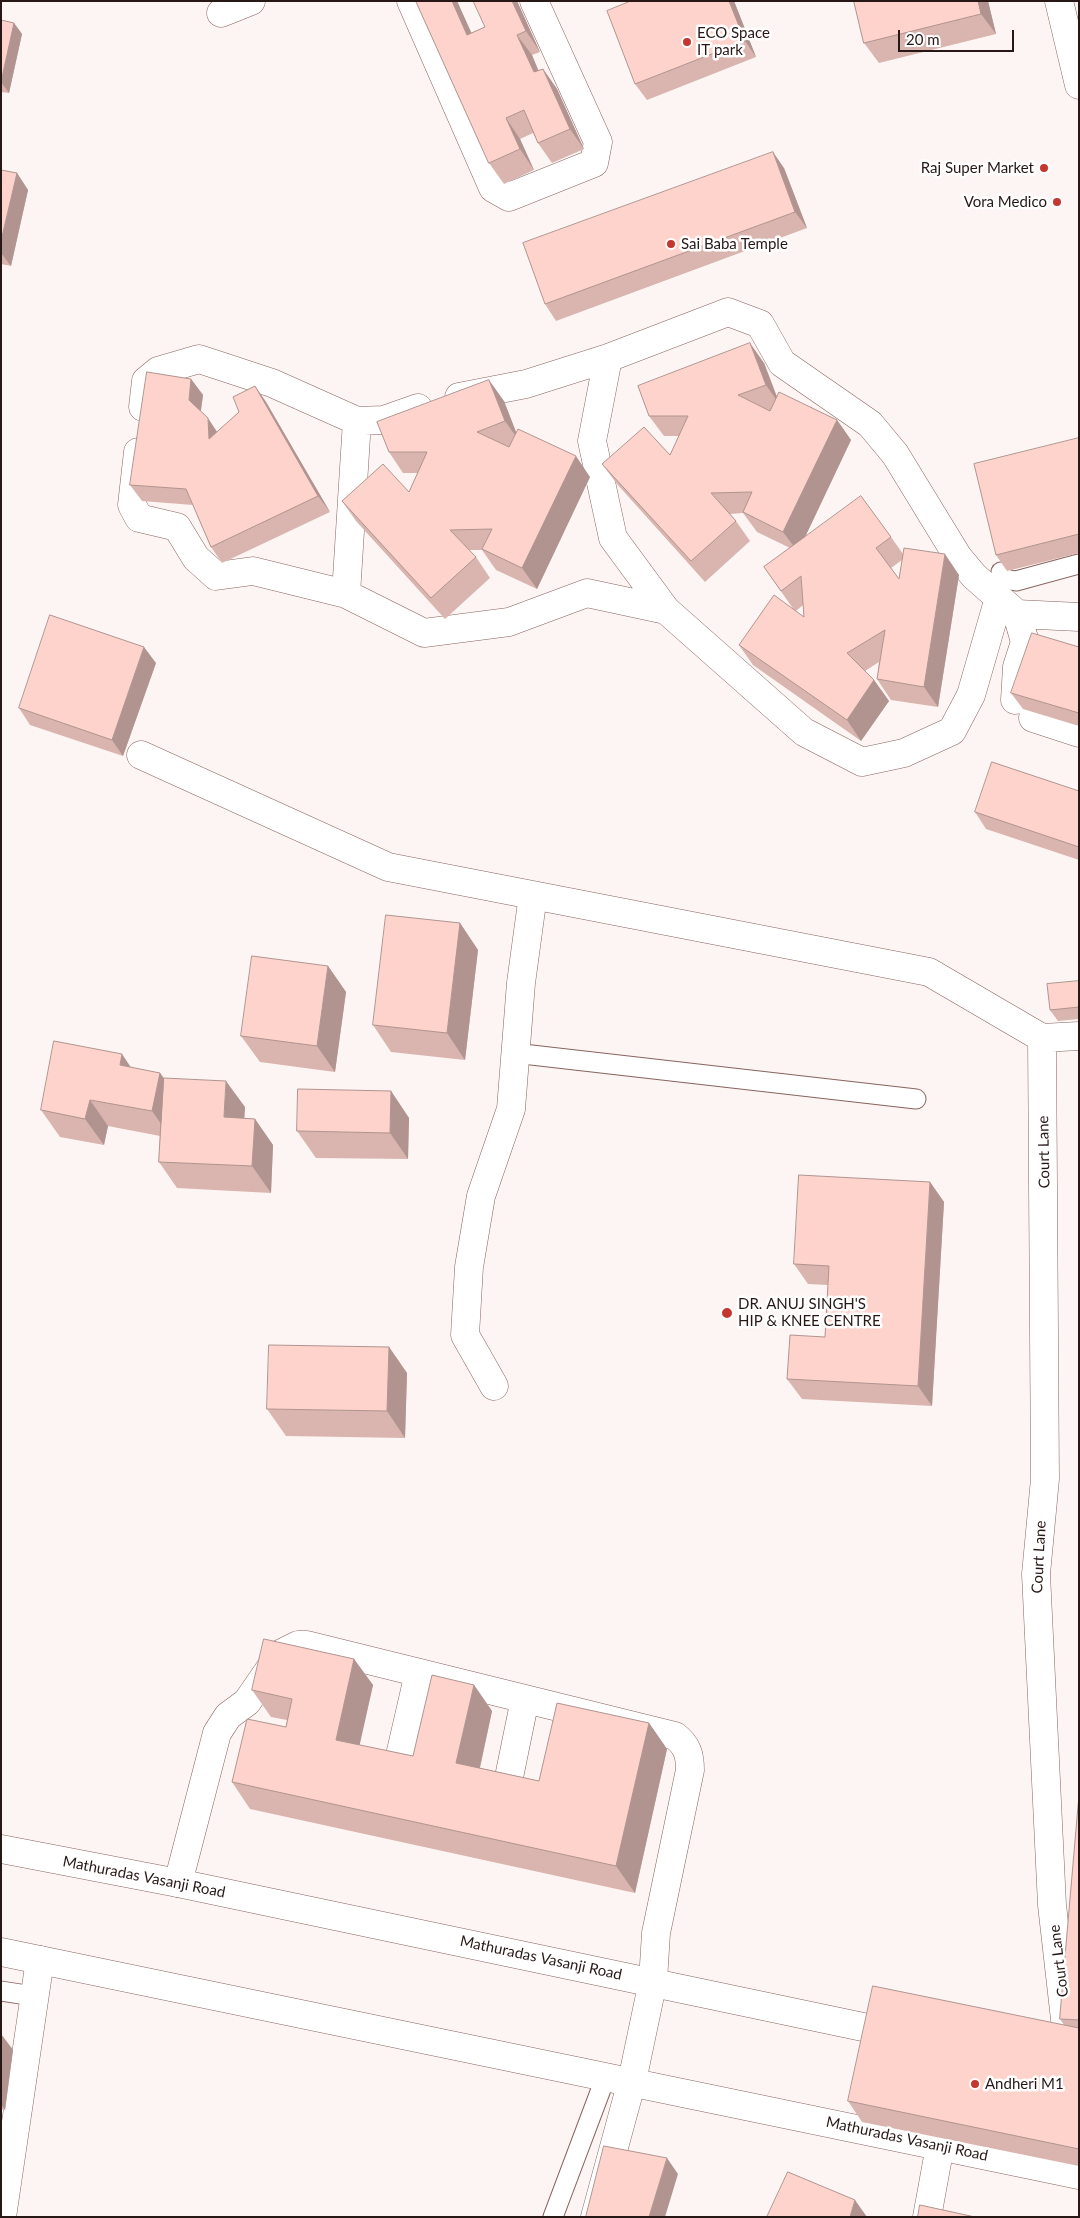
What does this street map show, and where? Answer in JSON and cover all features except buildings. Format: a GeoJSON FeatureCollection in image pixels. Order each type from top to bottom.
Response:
{"type":"FeatureCollection","features":[{"type":"Feature","properties":{"kind":"street"},"geometry":{"type":"LineString","coordinates":[[221,13],[251,1]]}},
{"type":"Feature","properties":{"kind":"street"},"geometry":{"type":"LineString","coordinates":[[410,1],[493,188],[509,197],[594,163],[598,142],[534,1]]}},
{"type":"Feature","properties":{"kind":"street"},"geometry":{"type":"LineString","coordinates":[[1058,1],[1079,86]]}},
{"type":"Feature","properties":{"kind":"street"},"geometry":{"type":"LineString","coordinates":[[666,610],[587,594],[509,622],[424,633],[346,594],[253,571],[216,576],[196,558],[177,527],[139,518],[132,505],[146,381],[158,371],[199,359],[272,383],[357,421],[384,420],[438,401],[526,384],[608,358],[728,312],[760,324],[782,363],[870,424],[895,454],[958,557],[974,576],[1006,594],[1079,618]]}},
{"type":"Feature","properties":{"kind":"street"},"geometry":{"type":"LineString","coordinates":[[608,358],[592,442],[613,538],[666,610],[804,732],[862,762],[904,752],[952,731],[971,694],[1006,594]]}},
{"type":"Feature","properties":{"kind":"street"},"geometry":{"type":"LineString","coordinates":[[346,594],[357,421]]}},
{"type":"Feature","properties":{"kind":"street"},"geometry":{"type":"LineString","coordinates":[[1006,594],[1025,642],[1018,667],[1024,709],[1079,733]]}},
{"type":"Feature","properties":{"kind":"street"},"geometry":{"type":"LineString","coordinates":[[141,755],[388,867],[929,972],[1042,1038],[1079,1036]]}},
{"type":"Feature","properties":{"kind":"street"},"geometry":{"type":"LineString","coordinates":[[494,1386],[465,1335],[469,1266],[481,1196],[511,1108],[514,1053],[532,895]]}},
{"type":"Feature","properties":{"kind":"street","name":"Court Lane"},"geometry":{"type":"LineString","coordinates":[[1042,1038],[1045,1479],[1036,1574],[1052,1905],[1070,2056]]}},
{"type":"Feature","properties":{"kind":"street"},"geometry":{"type":"LineString","coordinates":[[178,1883],[217,1734],[228,1716],[247,1702],[280,1654],[298,1645],[307,1645],[675,1736],[684,1743],[690,1770],[656,1934],[653,1982],[619,2079],[595,2217]]}},
{"type":"Feature","properties":{"kind":"street"},"geometry":{"type":"LineString","coordinates":[[398,1764],[419,1673]]}},
{"type":"Feature","properties":{"kind":"street"},"geometry":{"type":"LineString","coordinates":[[508,1787],[525,1699]]}},
{"type":"Feature","properties":{"kind":"street"},"geometry":{"type":"LineString","coordinates":[[228,1716],[256,1723]]}},
{"type":"Feature","properties":{"kind":"street","name":"Mathuradas Vasanji Road"},"geometry":{"type":"LineString","coordinates":[[1,1849],[178,1883],[653,1982],[928,2042]]}},
{"type":"Feature","properties":{"kind":"street","name":"Mathuradas Vasanji Road"},"geometry":{"type":"LineString","coordinates":[[1,1952],[1079,2175]]}},
{"type":"Feature","properties":{"kind":"street"},"geometry":{"type":"LineString","coordinates":[[2,2217],[33,1996],[40,1960]]}},
{"type":"Feature","properties":{"kind":"street"},"geometry":{"type":"LineString","coordinates":[[928,2217],[940,2146]]}},
{"type":"Feature","properties":{"kind":"lane"},"geometry":{"type":"LineString","coordinates":[[1006,594],[1004,579],[1016,581],[1079,564]]}},
{"type":"Feature","properties":{"kind":"lane"},"geometry":{"type":"LineString","coordinates":[[514,1053],[916,1098]]}},
{"type":"Feature","properties":{"kind":"lane"},"geometry":{"type":"LineString","coordinates":[[1,1991],[33,1996]]}},
{"type":"Feature","properties":{"kind":"lane"},"geometry":{"type":"LineString","coordinates":[[552,2217],[619,2079]]}},
{"type":"Feature","properties":{"kind":"place","name":"ECO Space IT park"},"geometry":{"type":"Point","coordinates":[687,42]}},
{"type":"Feature","properties":{"kind":"place","name":"Raj Super Market"},"geometry":{"type":"Point","coordinates":[1044,168]}},
{"type":"Feature","properties":{"kind":"place","name":"Vora Medico"},"geometry":{"type":"Point","coordinates":[1057,202]}},
{"type":"Feature","properties":{"kind":"place","name":"Sai Baba Temple"},"geometry":{"type":"Point","coordinates":[671,244]}},
{"type":"Feature","properties":{"kind":"place","name":"DR. ANUJ SINGH'S HIP & KNEE CENTRE"},"geometry":{"type":"Point","coordinates":[727,1313]}},
{"type":"Feature","properties":{"kind":"place","name":"Andheri M1"},"geometry":{"type":"Point","coordinates":[975,2084]}}]}
